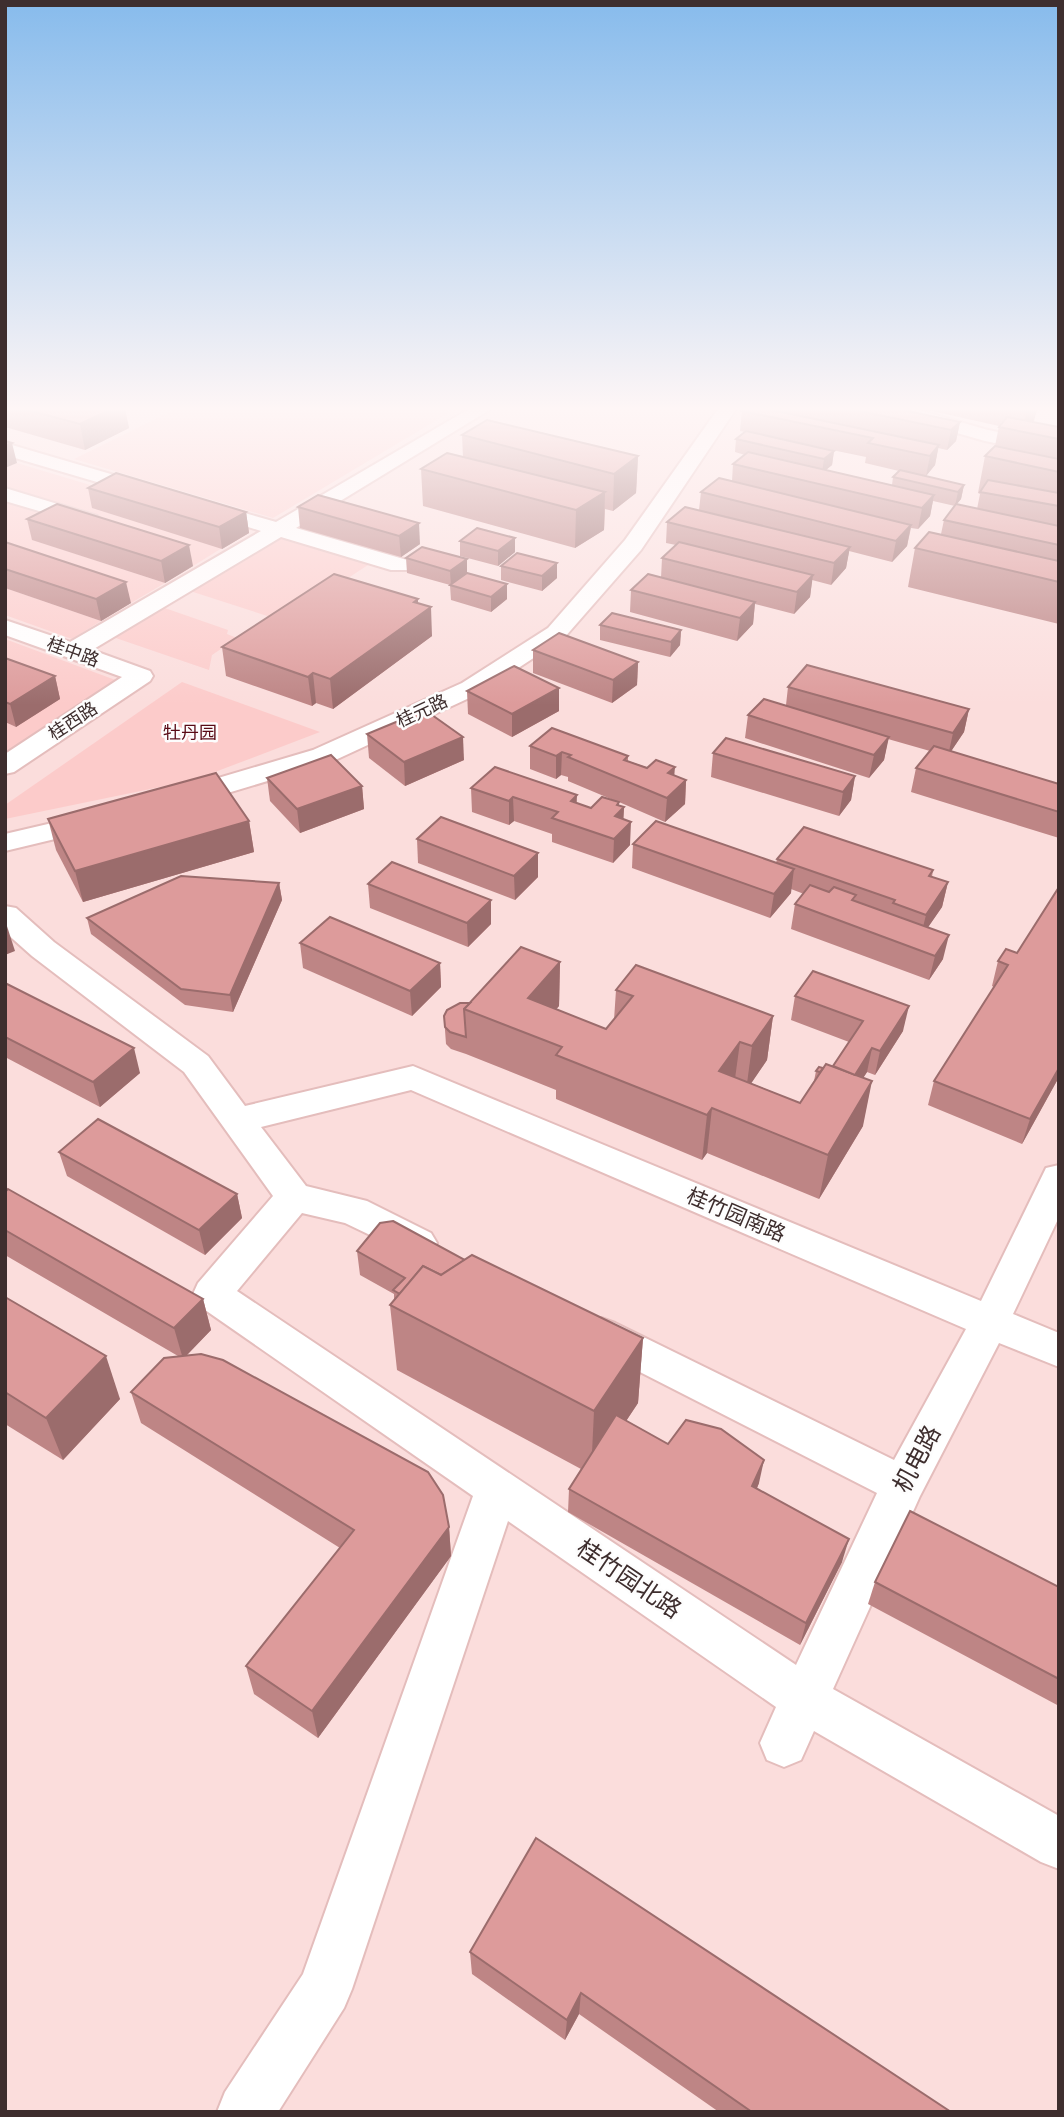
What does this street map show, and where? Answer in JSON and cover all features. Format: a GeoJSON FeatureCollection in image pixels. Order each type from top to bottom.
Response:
{"type":"FeatureCollection","features":[{"type":"Feature","properties":{"kind":"street"},"geometry":{"type":"LineString","coordinates":[[50,508],[109,526]]}},
{"type":"Feature","properties":{"kind":"street"},"geometry":{"type":"LineString","coordinates":[[205,508],[399,565]]}},
{"type":"Feature","properties":{"kind":"street"},"geometry":{"type":"LineString","coordinates":[[73,652],[314,508]]}},
{"type":"Feature","properties":{"kind":"street","name":"桂元路"},"geometry":{"type":"LineString","coordinates":[[154,805],[231,785],[322,756],[471,688],[556,633],[633,545],[660,508]]}},
{"type":"Feature","properties":{"kind":"street"},"geometry":{"type":"LineString","coordinates":[[198,554],[223,562]]}},
{"type":"Feature","properties":{"kind":"street","name":"桂中路"},"geometry":{"type":"LineString","coordinates":[[5,627],[141,676]]}},
{"type":"Feature","properties":{"kind":"street","name":"桂西路"},"geometry":{"type":"LineString","coordinates":[[5,766],[141,676]]}},
{"type":"Feature","properties":{"kind":"street"},"geometry":{"type":"LineString","coordinates":[[5,843],[115,815]]}},
{"type":"Feature","properties":{"kind":"street"},"geometry":{"type":"LineString","coordinates":[[5,915],[43,949],[196,1064],[294,1197],[354,1211],[451,1260]]}},
{"type":"Feature","properties":{"kind":"street","name":"桂竹园南路"},"geometry":{"type":"LineString","coordinates":[[237,1119],[413,1079],[1059,1352]]}},
{"type":"Feature","properties":{"kind":"street","name":"机电路"},"geometry":{"type":"LineString","coordinates":[[784,1743],[903,1485],[990,1322],[1059,1178]]}},
{"type":"Feature","properties":{"kind":"street","name":"桂竹园北路"},"geometry":{"type":"LineString","coordinates":[[294,1197],[212,1294],[805,1699],[1059,1844]]}},
{"type":"Feature","properties":{"kind":"street"},"geometry":{"type":"LineString","coordinates":[[573,1320],[903,1485]]}},
{"type":"Feature","properties":{"kind":"street"},"geometry":{"type":"LineString","coordinates":[[245,2112],[325,1989],[497,1489]]}},
{"type":"Feature","properties":{"kind":"shaded area"},"geometry":{"type":"Polygon","coordinates":[[[5,508],[1059,508],[1059,2112],[5,2112],[5,508]]]}},
{"type":"Feature","properties":{"kind":"green space"},"geometry":{"type":"Polygon","coordinates":[[[5,508],[146,508],[222,548],[193,566],[62,525],[33,540],[165,583],[131,603],[5,562],[5,508]]]}},
{"type":"Feature","properties":{"kind":"green space"},"geometry":{"type":"Polygon","coordinates":[[[239,508],[290,508],[273,518],[239,508]]]}},
{"type":"Feature","properties":{"kind":"green space"},"geometry":{"type":"Polygon","coordinates":[[[280,533],[374,561],[283,621],[187,590],[280,533]]]}},
{"type":"Feature","properties":{"kind":"green space"},"geometry":{"type":"Polygon","coordinates":[[[5,588],[101,621],[72,639],[5,615],[5,588]]]}},
{"type":"Feature","properties":{"kind":"green space"},"geometry":{"type":"Polygon","coordinates":[[[159,606],[228,630],[227,634],[237,638],[212,655],[209,670],[110,636],[159,606]]]}},
{"type":"Feature","properties":{"kind":"green space"},"geometry":{"type":"Polygon","coordinates":[[[5,639],[118,681],[5,755],[5,722],[16,727],[5,678],[5,639]]]}},
{"type":"Feature","properties":{"kind":"green space","name":"牡丹园"},"geometry":{"type":"Polygon","coordinates":[[[182,682],[320,732],[194,780],[5,819],[5,805],[182,682]]]}},
{"type":"Feature","properties":{"kind":"building"},"geometry":{"type":"Polygon","coordinates":[[[49,508],[69,508],[189,545],[161,561],[27,519],[49,508]]]}},
{"type":"Feature","properties":{"kind":"building"},"geometry":{"type":"Polygon","coordinates":[[[154,508],[232,508],[246,512],[219,527],[154,508]]]}},
{"type":"Feature","properties":{"kind":"building"},"geometry":{"type":"Polygon","coordinates":[[[301,508],[364,508],[419,523],[399,536],[301,508]]]}},
{"type":"Feature","properties":{"kind":"building"},"geometry":{"type":"Polygon","coordinates":[[[684,508],[688,508],[850,547],[834,563],[667,522],[684,508]]]}},
{"type":"Feature","properties":{"kind":"building"},"geometry":{"type":"Polygon","coordinates":[[[764,508],[841,508],[911,525],[896,541],[764,508]]]}},
{"type":"Feature","properties":{"kind":"building"},"geometry":{"type":"Polygon","coordinates":[[[953,508],[974,508],[1059,526],[1059,545],[944,520],[953,508]]]}},
{"type":"Feature","properties":{"kind":"building"},"geometry":{"type":"Polygon","coordinates":[[[477,528],[515,538],[498,551],[460,541],[477,528]]]}},
{"type":"Feature","properties":{"kind":"building"},"geometry":{"type":"Polygon","coordinates":[[[929,532],[1059,561],[1059,582],[915,548],[929,532]]]}},
{"type":"Feature","properties":{"kind":"building"},"geometry":{"type":"Polygon","coordinates":[[[5,542],[126,582],[96,599],[5,569],[5,542]]]}},
{"type":"Feature","properties":{"kind":"building"},"geometry":{"type":"Polygon","coordinates":[[[679,542],[813,575],[797,592],[662,558],[679,542]]]}},
{"type":"Feature","properties":{"kind":"building"},"geometry":{"type":"Polygon","coordinates":[[[422,547],[467,559],[450,571],[406,558],[422,547]]]}},
{"type":"Feature","properties":{"kind":"building"},"geometry":{"type":"Polygon","coordinates":[[[517,553],[557,563],[542,576],[501,566],[517,553]]]}},
{"type":"Feature","properties":{"kind":"building"},"geometry":{"type":"Polygon","coordinates":[[[467,573],[507,584],[491,597],[450,585],[467,573]]]}},
{"type":"Feature","properties":{"kind":"building"},"geometry":{"type":"Polygon","coordinates":[[[334,574],[418,599],[414,602],[431,607],[330,679],[313,673],[308,677],[222,647],[334,574]]]}},
{"type":"Feature","properties":{"kind":"building"},"geometry":{"type":"Polygon","coordinates":[[[648,574],[755,602],[740,618],[631,590],[648,574]]]}},
{"type":"Feature","properties":{"kind":"building"},"geometry":{"type":"Polygon","coordinates":[[[612,613],[681,630],[671,642],[600,625],[612,613]]]}},
{"type":"Feature","properties":{"kind":"building"},"geometry":{"type":"Polygon","coordinates":[[[559,633],[638,662],[613,680],[533,650],[559,633]]]}},
{"type":"Feature","properties":{"kind":"building"},"geometry":{"type":"Polygon","coordinates":[[[5,658],[55,676],[10,704],[5,702],[5,658]]]}},
{"type":"Feature","properties":{"kind":"building"},"geometry":{"type":"Polygon","coordinates":[[[807,665],[969,709],[953,733],[788,687],[807,665]]]}},
{"type":"Feature","properties":{"kind":"building"},"geometry":{"type":"Polygon","coordinates":[[[514,666],[559,688],[512,714],[467,691],[514,666]]]}},
{"type":"Feature","properties":{"kind":"building"},"geometry":{"type":"Polygon","coordinates":[[[764,699],[889,737],[874,755],[748,715],[764,699]]]}},
{"type":"Feature","properties":{"kind":"building"},"geometry":{"type":"Polygon","coordinates":[[[425,710],[463,737],[404,762],[367,734],[425,710]]]}},
{"type":"Feature","properties":{"kind":"building"},"geometry":{"type":"Polygon","coordinates":[[[552,728],[628,756],[624,760],[647,768],[656,760],[675,767],[668,773],[686,780],[667,798],[568,757],[571,755],[562,752],[556,756],[530,746],[552,728]]]}},
{"type":"Feature","properties":{"kind":"building"},"geometry":{"type":"Polygon","coordinates":[[[726,738],[855,776],[843,792],[713,753],[726,738]]]}},
{"type":"Feature","properties":{"kind":"building"},"geometry":{"type":"Polygon","coordinates":[[[934,746],[1059,784],[1059,812],[916,768],[934,746]]]}},
{"type":"Feature","properties":{"kind":"building"},"geometry":{"type":"Polygon","coordinates":[[[331,755],[362,786],[297,809],[267,778],[331,755]]]}},
{"type":"Feature","properties":{"kind":"building"},"geometry":{"type":"Polygon","coordinates":[[[495,767],[577,795],[571,801],[591,808],[602,797],[619,802],[617,805],[624,807],[615,816],[631,822],[614,839],[552,818],[558,812],[513,797],[509,801],[471,788],[495,767]]]}},
{"type":"Feature","properties":{"kind":"building"},"geometry":{"type":"Polygon","coordinates":[[[216,773],[249,821],[75,871],[48,819],[216,773]]]}},
{"type":"Feature","properties":{"kind":"building"},"geometry":{"type":"Polygon","coordinates":[[[441,817],[538,853],[514,876],[417,839],[441,817]]]}},
{"type":"Feature","properties":{"kind":"building"},"geometry":{"type":"Polygon","coordinates":[[[656,821],[794,869],[774,894],[633,844],[656,821]]]}},
{"type":"Feature","properties":{"kind":"building"},"geometry":{"type":"Polygon","coordinates":[[[804,827],[933,870],[929,876],[948,882],[926,915],[893,903],[895,900],[777,859],[804,827]]]}},
{"type":"Feature","properties":{"kind":"building"},"geometry":{"type":"Polygon","coordinates":[[[392,862],[491,900],[467,923],[368,884],[392,862]]]}},
{"type":"Feature","properties":{"kind":"building"},"geometry":{"type":"Polygon","coordinates":[[[181,876],[279,883],[230,995],[181,989],[87,918],[181,876]]]}},
{"type":"Feature","properties":{"kind":"building"},"geometry":{"type":"Polygon","coordinates":[[[810,885],[829,892],[834,887],[856,895],[852,900],[949,935],[935,956],[795,904],[810,885]]]}},
{"type":"Feature","properties":{"kind":"building"},"geometry":{"type":"Polygon","coordinates":[[[1059,887],[1059,1068],[1030,1119],[934,1081],[1008,965],[998,961],[1006,949],[1017,953],[1059,887]]]}},
{"type":"Feature","properties":{"kind":"building"},"geometry":{"type":"Polygon","coordinates":[[[330,917],[440,963],[410,991],[300,943],[330,917]]]}},
{"type":"Feature","properties":{"kind":"building"},"geometry":{"type":"Polygon","coordinates":[[[521,947],[560,962],[528,998],[606,1029],[633,996],[616,990],[636,965],[773,1016],[752,1046],[740,1042],[719,1071],[800,1103],[826,1064],[872,1081],[828,1155],[712,1108],[707,1115],[556,1055],[562,1047],[464,1009],[521,947]]]}},
{"type":"Feature","properties":{"kind":"building"},"geometry":{"type":"Polygon","coordinates":[[[813,971],[909,1006],[880,1051],[872,1048],[855,1075],[833,1066],[863,1021],[795,996],[813,971]]]}},
{"type":"Feature","properties":{"kind":"building"},"geometry":{"type":"Polygon","coordinates":[[[5,983],[134,1048],[93,1082],[5,1037],[5,983]]]}},
{"type":"Feature","properties":{"kind":"building"},"geometry":{"type":"Polygon","coordinates":[[[460,1003],[470,1003],[464,1009],[466,1037],[450,1032],[445,1027],[444,1016],[447,1010],[460,1003]]]}},
{"type":"Feature","properties":{"kind":"building"},"geometry":{"type":"Polygon","coordinates":[[[98,1119],[237,1194],[199,1230],[59,1152],[98,1119]]]}},
{"type":"Feature","properties":{"kind":"building"},"geometry":{"type":"Polygon","coordinates":[[[8,1189],[203,1299],[174,1328],[5,1230],[5,1192],[8,1189]]]}},
{"type":"Feature","properties":{"kind":"building"},"geometry":{"type":"Polygon","coordinates":[[[393,1221],[465,1260],[441,1275],[423,1266],[400,1294],[393,1290],[405,1278],[357,1251],[380,1223],[393,1221]]]}},
{"type":"Feature","properties":{"kind":"building"},"geometry":{"type":"Polygon","coordinates":[[[472,1255],[643,1338],[594,1411],[390,1305],[423,1266],[441,1275],[472,1255]]]}},
{"type":"Feature","properties":{"kind":"building"},"geometry":{"type":"Polygon","coordinates":[[[5,1297],[106,1356],[46,1418],[5,1392],[5,1297]]]}},
{"type":"Feature","properties":{"kind":"building"},"geometry":{"type":"Polygon","coordinates":[[[201,1354],[223,1360],[428,1472],[443,1495],[449,1527],[312,1711],[246,1666],[354,1530],[131,1392],[164,1358],[201,1354]]]}},
{"type":"Feature","properties":{"kind":"building"},"geometry":{"type":"Polygon","coordinates":[[[616,1415],[668,1444],[686,1420],[721,1429],[764,1460],[752,1486],[849,1539],[806,1623],[569,1489],[616,1415]]]}},
{"type":"Feature","properties":{"kind":"building"},"geometry":{"type":"Polygon","coordinates":[[[910,1511],[1059,1587],[1059,1679],[875,1582],[910,1511]]]}},
{"type":"Feature","properties":{"kind":"building"},"geometry":{"type":"Polygon","coordinates":[[[536,1838],[951,2112],[752,2112],[581,1993],[567,2020],[470,1952],[536,1838]]]}}]}
